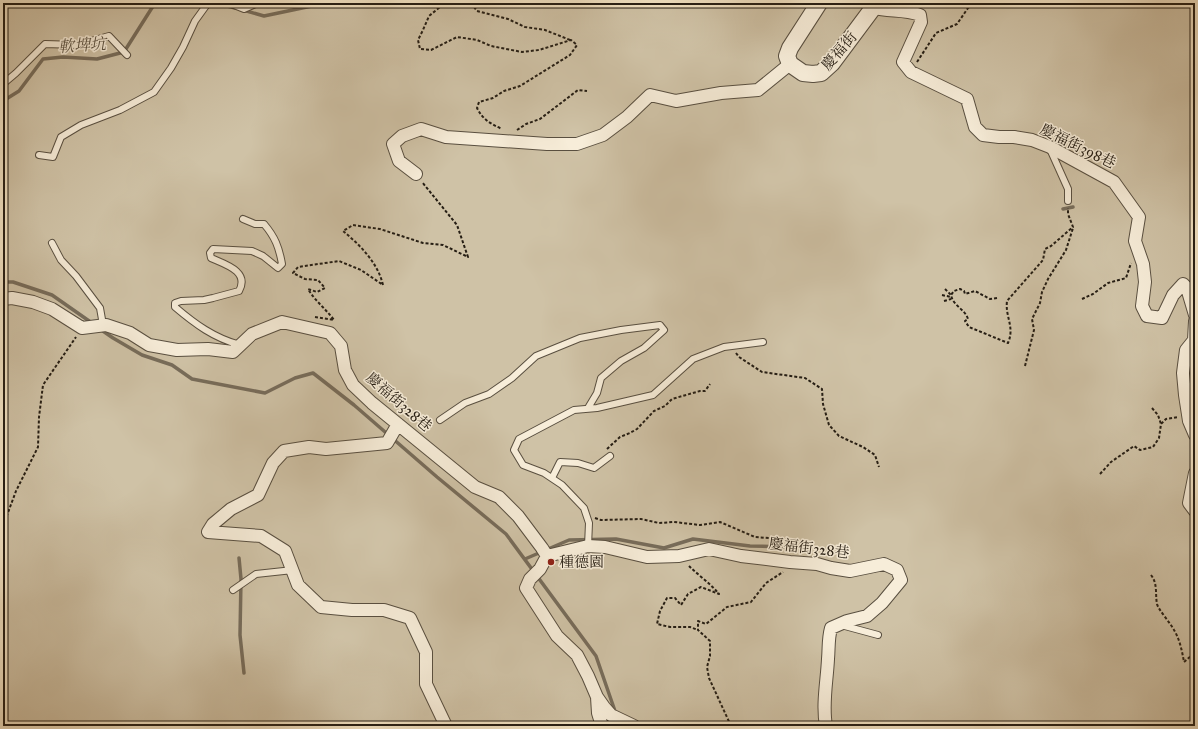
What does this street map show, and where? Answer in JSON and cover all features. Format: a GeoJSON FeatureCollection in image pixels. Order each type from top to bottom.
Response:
{"type":"FeatureCollection","features":[{"type":"Feature","properties":{"kind":"street"},"geometry":{"type":"LineString","coordinates":[[416,174],[399,161],[393,144],[402,136],[421,129],[446,137],[547,144],[577,144],[603,136],[627,117],[650,95],[676,101],[721,93],[758,90],[790,64],[787,56],[790,48],[819,3]]}},
{"type":"Feature","properties":{"kind":"street"},"geometry":{"type":"LineString","coordinates":[[874,6],[884,11],[910,11],[920,15],[921,22],[903,62],[911,72]]}},
{"type":"Feature","properties":{"kind":"street","name":"慶福街"},"geometry":{"type":"LineString","coordinates":[[790,64],[803,73],[821,73],[832,63],[874,6]]}},
{"type":"Feature","properties":{"kind":"street","name":"慶福街398巷"},"geometry":{"type":"LineString","coordinates":[[911,72],[967,99],[975,127],[983,135],[1032,140],[1050,147],[1114,182],[1139,217],[1135,241],[1143,264],[1145,282],[1142,306],[1148,316],[1162,318],[1173,295],[1182,284],[1188,288],[1195,315]]}},
{"type":"Feature","properties":{"kind":"street"},"geometry":{"type":"LineString","coordinates":[[3,299],[12,298],[33,302],[52,309],[86,328]]}},
{"type":"Feature","properties":{"kind":"street"},"geometry":{"type":"LineString","coordinates":[[1195,321],[1194,340],[1186,350],[1183,373],[1189,421],[1195,435]]}},
{"type":"Feature","properties":{"kind":"street","name":"慶福街328巷"},"geometry":{"type":"LineString","coordinates":[[86,328],[106,325],[130,333],[149,345],[177,350],[208,349],[233,352],[252,334],[282,322],[330,333],[341,346],[345,370],[353,385],[372,402],[396,428],[475,487],[499,497],[518,516],[545,552],[588,546],[606,547],[647,557],[679,556],[709,549],[741,556],[817,564],[831,568],[850,570],[884,564],[897,570],[901,580],[882,603],[867,616],[840,624]]}},
{"type":"Feature","properties":{"kind":"street"},"geometry":{"type":"LineString","coordinates":[[396,428],[387,443],[326,449],[309,447],[284,451],[273,464],[258,495],[231,509],[213,524],[208,532],[262,536],[285,551],[298,585],[321,607],[352,610],[384,610],[410,618],[426,652],[426,684],[446,726]]}},
{"type":"Feature","properties":{"kind":"street"},"geometry":{"type":"LineString","coordinates":[[1195,473],[1189,503],[1195,511]]}},
{"type":"Feature","properties":{"kind":"street"},"geometry":{"type":"LineString","coordinates":[[545,552],[540,569],[530,579],[526,588],[557,636],[577,655],[597,697],[604,707],[611,715],[634,726]]}},
{"type":"Feature","properties":{"kind":"street"},"geometry":{"type":"LineString","coordinates":[[826,726],[824,716],[829,658],[828,639],[831,628],[840,624]]}},
{"type":"Feature","properties":{"kind":"street"},"geometry":{"type":"LineString","coordinates":[[597,697],[598,713],[602,726]]}},
{"type":"Feature","properties":{"kind":"lane"},"geometry":{"type":"LineString","coordinates":[[39,155],[53,157],[61,137],[81,126],[120,110],[154,92],[171,68],[195,21],[208,3]]}},
{"type":"Feature","properties":{"kind":"lane"},"geometry":{"type":"LineString","coordinates":[[229,3],[244,9],[258,3]]}},
{"type":"Feature","properties":{"kind":"lane"},"geometry":{"type":"LineString","coordinates":[[3,84],[45,44],[78,45],[109,36],[127,55]]}},
{"type":"Feature","properties":{"kind":"lane"},"geometry":{"type":"LineString","coordinates":[[1050,147],[1068,189],[1068,201]]}},
{"type":"Feature","properties":{"kind":"lane"},"geometry":{"type":"LineString","coordinates":[[240,346],[219,339],[174,307],[175,303],[181,301],[204,300],[239,291],[242,286],[241,277],[236,270],[211,258],[210,253],[213,249],[252,251],[263,256],[278,268],[282,264],[274,235],[264,224],[255,224],[243,219]]}},
{"type":"Feature","properties":{"kind":"lane"},"geometry":{"type":"LineString","coordinates":[[52,242],[61,260],[76,276],[100,308],[103,325]]}},
{"type":"Feature","properties":{"kind":"lane"},"geometry":{"type":"LineString","coordinates":[[440,420],[465,403],[489,394],[495,390],[512,378],[536,356],[580,338],[620,330],[660,325],[664,330],[644,348],[621,361],[601,378],[597,393],[588,408]]}},
{"type":"Feature","properties":{"kind":"lane"},"geometry":{"type":"LineString","coordinates":[[588,546],[589,523],[584,508],[572,495],[544,472],[523,464],[514,450],[519,438],[574,410],[597,408],[653,395],[693,359],[724,347],[763,342]]}},
{"type":"Feature","properties":{"kind":"lane"},"geometry":{"type":"LineString","coordinates":[[552,478],[560,462],[578,463],[594,468],[610,456]]}},
{"type":"Feature","properties":{"kind":"lane"},"geometry":{"type":"LineString","coordinates":[[233,590],[256,574],[292,570]]}},
{"type":"Feature","properties":{"kind":"lane"},"geometry":{"type":"LineString","coordinates":[[840,624],[878,635]]}},
{"type":"Feature","properties":{"kind":"path"},"geometry":{"type":"LineString","coordinates":[[441,3],[440,7],[429,16],[418,40],[420,49],[431,50],[457,37],[477,40],[491,46],[522,52],[539,50],[571,40]]}},
{"type":"Feature","properties":{"kind":"path"},"geometry":{"type":"LineString","coordinates":[[471,3],[477,11],[508,19],[525,27],[545,30],[571,40],[577,45],[570,55],[520,86],[504,91],[493,98],[479,102],[477,108],[486,121],[503,130]]}},
{"type":"Feature","properties":{"kind":"path"},"geometry":{"type":"LineString","coordinates":[[911,72],[924,49],[936,33],[958,24],[968,8],[977,3]]}},
{"type":"Feature","properties":{"kind":"path"},"geometry":{"type":"LineString","coordinates":[[515,131],[540,118],[578,90],[587,91]]}},
{"type":"Feature","properties":{"kind":"path"},"geometry":{"type":"LineString","coordinates":[[299,326],[316,317],[334,320],[314,299],[308,289],[317,292],[325,288],[318,280],[305,279],[293,273],[298,267],[338,261],[361,270],[383,285],[380,273],[358,243],[343,231],[353,225],[380,229],[423,243],[443,245],[468,257],[457,225],[416,174]]}},
{"type":"Feature","properties":{"kind":"path"},"geometry":{"type":"LineString","coordinates":[[1025,366],[1034,330],[1032,319],[1048,279],[1066,250],[1073,227],[1068,214]]}},
{"type":"Feature","properties":{"kind":"path"},"geometry":{"type":"LineString","coordinates":[[945,289],[952,301],[966,315],[968,319],[965,321],[969,327],[1008,343],[1011,330],[1006,310],[1007,302],[1043,260],[1045,249],[1051,246],[1073,227]]}},
{"type":"Feature","properties":{"kind":"path"},"geometry":{"type":"LineString","coordinates":[[1082,299],[1093,294],[1108,283],[1126,278],[1131,263],[1135,241]]}},
{"type":"Feature","properties":{"kind":"path"},"geometry":{"type":"LineString","coordinates":[[944,301],[951,297],[954,291],[960,289],[964,291],[965,294],[975,291],[990,299],[997,298]]}},
{"type":"Feature","properties":{"kind":"path"},"geometry":{"type":"LineString","coordinates":[[942,294],[951,297]]}},
{"type":"Feature","properties":{"kind":"path"},"geometry":{"type":"LineString","coordinates":[[3,526],[16,491],[38,447],[38,417],[44,385],[86,328]]}},
{"type":"Feature","properties":{"kind":"path"},"geometry":{"type":"LineString","coordinates":[[730,346],[739,357],[762,372],[805,378],[822,389],[823,404],[829,425],[839,436],[876,455],[879,467]]}},
{"type":"Feature","properties":{"kind":"path"},"geometry":{"type":"LineString","coordinates":[[606,449],[620,437],[630,434],[654,411],[665,406],[672,399],[705,391],[710,384]]}},
{"type":"Feature","properties":{"kind":"path"},"geometry":{"type":"LineString","coordinates":[[1100,474],[1111,462],[1134,446],[1140,450],[1153,447],[1159,438],[1161,424],[1158,415],[1152,408]]}},
{"type":"Feature","properties":{"kind":"path"},"geometry":{"type":"LineString","coordinates":[[1161,424],[1166,419],[1178,417],[1188,410]]}},
{"type":"Feature","properties":{"kind":"path"},"geometry":{"type":"LineString","coordinates":[[586,516],[601,520],[641,519],[659,523],[674,522],[700,524],[720,522],[755,537],[782,539]]}},
{"type":"Feature","properties":{"kind":"path"},"geometry":{"type":"LineString","coordinates":[[679,556],[719,594],[701,587],[688,594],[680,605],[675,598],[667,598],[660,611],[657,624],[670,628],[690,627],[698,630],[710,641],[710,656],[707,667],[709,678],[731,726]]}},
{"type":"Feature","properties":{"kind":"path"},"geometry":{"type":"LineString","coordinates":[[698,630],[698,621],[706,624],[727,608],[751,602],[766,583],[798,563]]}},
{"type":"Feature","properties":{"kind":"path"},"geometry":{"type":"LineString","coordinates":[[1150,575],[1155,580],[1157,606],[1175,631],[1181,643],[1184,662],[1192,655],[1195,647]]}},
{"type":"Feature","properties":{"kind":"shaded area"},"geometry":{"type":"Polygon","coordinates":[[[3,3],[1195,3],[1195,726],[3,726],[3,3]]]}},
{"type":"Feature","properties":{"kind":"waterway","name":"軟埤坑"},"geometry":{"type":"LineString","coordinates":[[3,101],[19,91],[43,59],[63,57],[97,59],[124,52],[155,3]]}},
{"type":"Feature","properties":{"kind":"waterway","name":"軟埤坑"},"geometry":{"type":"LineString","coordinates":[[154,5],[161,3]]}},
{"type":"Feature","properties":{"kind":"waterway"},"geometry":{"type":"LineString","coordinates":[[216,3],[235,8]]}},
{"type":"Feature","properties":{"kind":"waterway"},"geometry":{"type":"LineString","coordinates":[[243,10],[264,16],[326,3]]}},
{"type":"Feature","properties":{"kind":"waterway"},"geometry":{"type":"LineString","coordinates":[[1063,209],[1073,207]]}},
{"type":"Feature","properties":{"kind":"waterway"},"geometry":{"type":"LineString","coordinates":[[3,282],[13,282],[52,295],[92,323]]}},
{"type":"Feature","properties":{"kind":"waterway"},"geometry":{"type":"LineString","coordinates":[[100,329],[142,355],[172,365],[192,379],[265,393],[295,378],[313,373],[354,405],[506,534],[596,656],[616,714]]}},
{"type":"Feature","properties":{"kind":"waterway"},"geometry":{"type":"LineString","coordinates":[[525,559],[569,540],[616,539],[664,548],[693,539],[750,546],[788,547]]}},
{"type":"Feature","properties":{"kind":"waterway"},"geometry":{"type":"LineString","coordinates":[[239,558],[241,579],[240,635],[244,673]]}},
{"type":"Feature","properties":{"kind":"place","name":"種德園"},"geometry":{"type":"Point","coordinates":[551,562]}}]}
